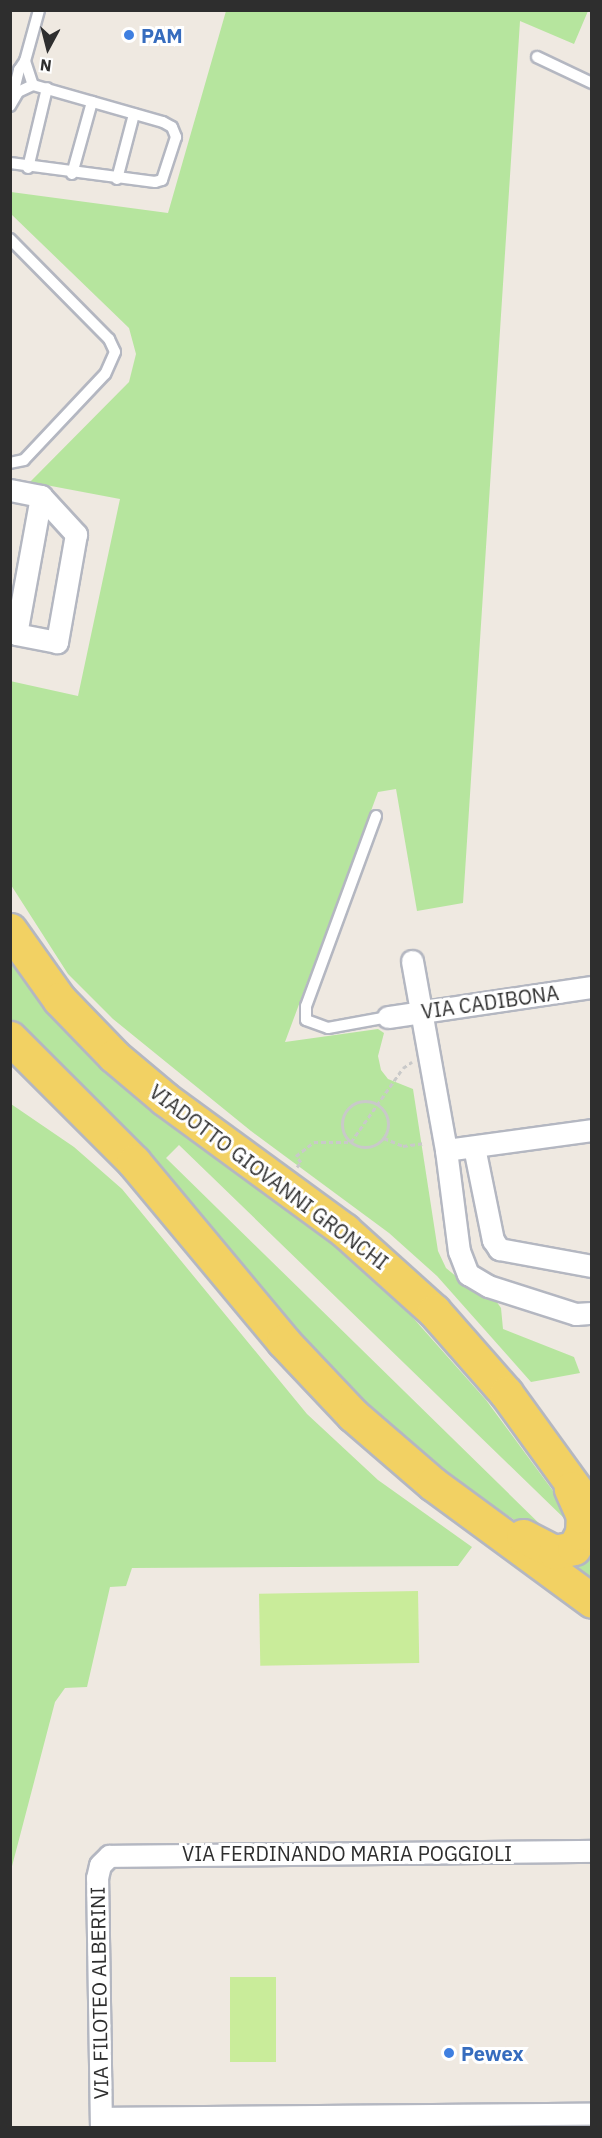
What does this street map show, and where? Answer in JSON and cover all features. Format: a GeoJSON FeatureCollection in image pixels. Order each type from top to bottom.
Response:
{"type":"FeatureCollection","features":[{"type":"Feature","properties":{"kind":"main road","name":"VIADOTTO GIOVANNI GRONCHI"},"geometry":{"type":"LineString","coordinates":[[10,930],[59,999],[114,1056],[165,1099],[283,1183],[368,1249],[417,1294],[486,1369],[538,1436],[591,1512]]}},
{"type":"Feature","properties":{"kind":"main road"},"geometry":{"type":"LineString","coordinates":[[10,1038],[134,1162],[329,1391],[378,1439],[452,1500],[591,1601]]}},
{"type":"Feature","properties":{"kind":"main road"},"geometry":{"type":"LineString","coordinates":[[452,1500],[550,1551],[574,1548],[582,1528],[579,1503],[538,1436]]}},
{"type":"Feature","properties":{"kind":"street"},"geometry":{"type":"LineString","coordinates":[[10,490],[41,496],[76,534],[57,642],[13,634],[41,496]]}},
{"type":"Feature","properties":{"kind":"street"},"geometry":{"type":"LineString","coordinates":[[412,962],[446,1145],[458,1240],[468,1274],[488,1287],[576,1314],[591,1313]]}},
{"type":"Feature","properties":{"kind":"street","name":"VIA CADIBONA"},"geometry":{"type":"LineString","coordinates":[[388,1017],[591,987]]}},
{"type":"Feature","properties":{"kind":"street"},"geometry":{"type":"LineString","coordinates":[[446,1145],[474,1147],[591,1130]]}},
{"type":"Feature","properties":{"kind":"street"},"geometry":{"type":"LineString","coordinates":[[474,1147],[493,1240],[499,1249],[591,1266]]}},
{"type":"Feature","properties":{"kind":"street","name":"VIA FERDINANDO MARIA POGGIOLI"},"geometry":{"type":"LineString","coordinates":[[104,1859],[122,1854],[591,1851]]}},
{"type":"Feature","properties":{"kind":"street","name":"VIA FILOTEO ALBERINI"},"geometry":{"type":"LineString","coordinates":[[101,2123],[97,1883],[104,1859]]}},
{"type":"Feature","properties":{"kind":"street"},"geometry":{"type":"LineString","coordinates":[[101,2123],[389,2122],[591,2114]]}},
{"type":"Feature","properties":{"kind":"lane"},"geometry":{"type":"LineString","coordinates":[[11,104],[19,70],[25,61],[39,10]]}},
{"type":"Feature","properties":{"kind":"lane"},"geometry":{"type":"LineString","coordinates":[[537,57],[591,83]]}},
{"type":"Feature","properties":{"kind":"lane"},"geometry":{"type":"LineString","coordinates":[[25,61],[33,85]]}},
{"type":"Feature","properties":{"kind":"lane"},"geometry":{"type":"LineString","coordinates":[[10,164],[117,179],[162,180],[176,137],[172,126],[33,85],[24,87],[11,104]]}},
{"type":"Feature","properties":{"kind":"lane"},"geometry":{"type":"LineString","coordinates":[[28,168],[47,88]]}},
{"type":"Feature","properties":{"kind":"lane"},"geometry":{"type":"LineString","coordinates":[[72,174],[92,102]]}},
{"type":"Feature","properties":{"kind":"lane"},"geometry":{"type":"LineString","coordinates":[[117,179],[134,114]]}},
{"type":"Feature","properties":{"kind":"lane"},"geometry":{"type":"LineString","coordinates":[[10,239],[109,339],[115,352],[105,374],[24,460],[10,463]]}},
{"type":"Feature","properties":{"kind":"lane"},"geometry":{"type":"LineString","coordinates":[[376,816],[306,1006],[306,1020],[328,1028],[388,1017]]}},
{"type":"Feature","properties":{"kind":"path"},"geometry":{"type":"LineString","coordinates":[[351,1142],[380,1105],[403,1068],[428,1050]]}},
{"type":"Feature","properties":{"kind":"path"},"geometry":{"type":"LineString","coordinates":[[351,1142],[342,1128],[344,1112],[364,1100],[380,1105],[388,1117],[384,1138]]}},
{"type":"Feature","properties":{"kind":"path"},"geometry":{"type":"LineString","coordinates":[[283,1183],[302,1162],[296,1156],[314,1142],[351,1142],[364,1147],[384,1138],[403,1146],[446,1145]]}},
{"type":"Feature","properties":{"kind":"green space"},"geometry":{"type":"Polygon","coordinates":[[[226,11],[588,11],[574,44],[520,21],[463,903],[417,911],[396,789],[378,792],[285,1042],[378,1029],[384,1033],[378,1056],[381,1070],[388,1079],[413,1089],[438,1251],[446,1268],[475,1292],[494,1298],[501,1308],[503,1329],[574,1357],[580,1373],[531,1382],[437,1276],[389,1233],[251,1131],[113,1019],[68,974],[11,885],[10,681],[78,696],[120,499],[30,482],[129,382],[136,354],[129,328],[11,214],[11,192],[168,213],[226,11]]]}},
{"type":"Feature","properties":{"kind":"green space"},"geometry":{"type":"Polygon","coordinates":[[[10,949],[383,1284],[486,1400],[556,1495],[568,1522],[179,1145],[166,1158],[551,1535],[542,1539],[433,1464],[377,1418],[11,1023],[10,949]]]}},
{"type":"Feature","properties":{"kind":"green space"},"geometry":{"type":"Polygon","coordinates":[[[11,1104],[74,1147],[122,1189],[307,1414],[378,1480],[472,1547],[458,1566],[132,1568],[126,1586],[110,1587],[87,1687],[65,1688],[55,1702],[11,1870],[11,1104]]]}},
{"type":"Feature","properties":{"kind":"green space"},"geometry":{"type":"Polygon","coordinates":[[[591,1549],[591,1591],[567,1570],[591,1549]]]}},
{"type":"Feature","properties":{"kind":"green space"},"geometry":{"type":"Polygon","coordinates":[[[418,1591],[419,1663],[260,1666],[259,1594],[418,1591]]]}},
{"type":"Feature","properties":{"kind":"green space"},"geometry":{"type":"Polygon","coordinates":[[[230,1977],[276,1977],[276,2062],[230,2062],[230,1977]]]}},
{"type":"Feature","properties":{"kind":"place","name":"PAM"},"geometry":{"type":"Point","coordinates":[129,35]}},
{"type":"Feature","properties":{"kind":"place","name":"Pewex"},"geometry":{"type":"Point","coordinates":[449,2053]}}]}
